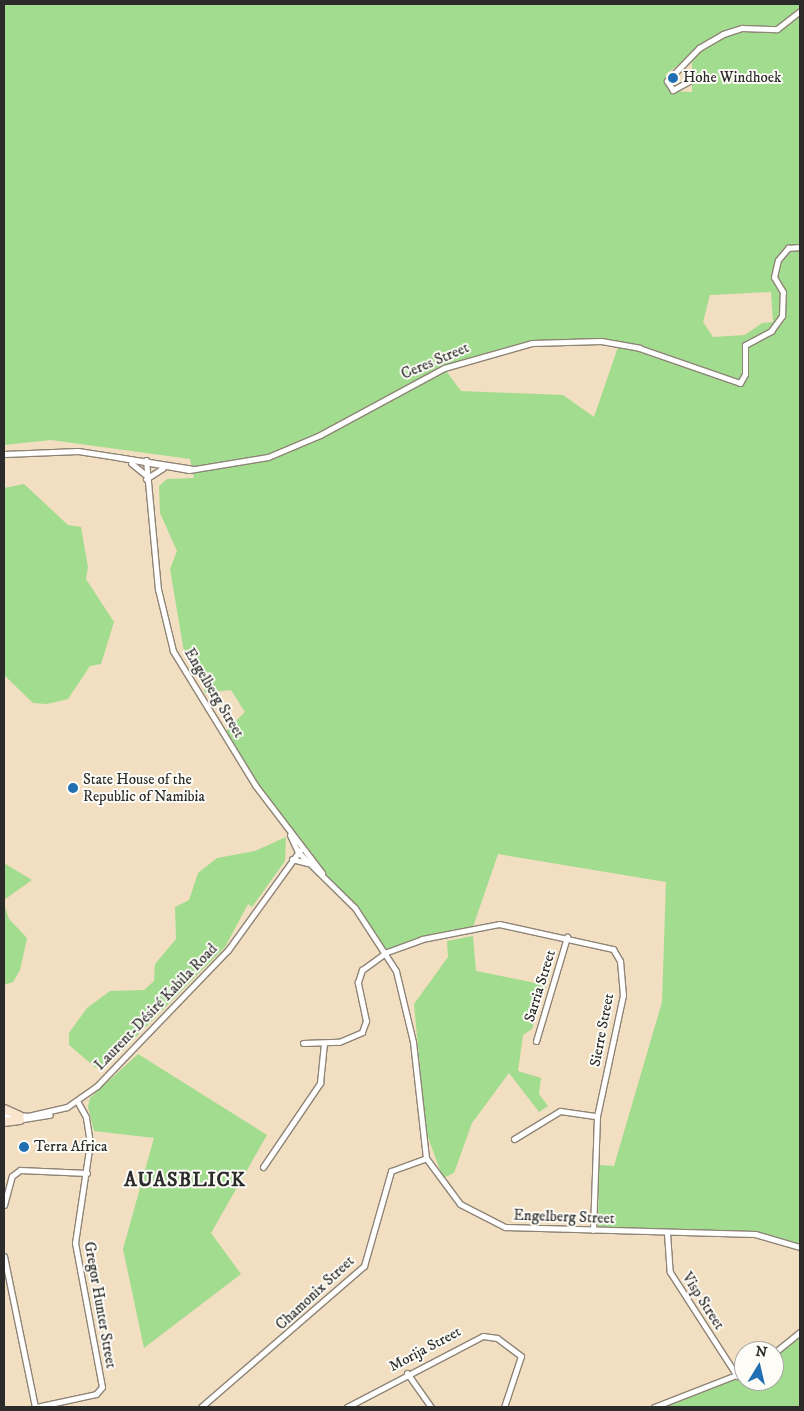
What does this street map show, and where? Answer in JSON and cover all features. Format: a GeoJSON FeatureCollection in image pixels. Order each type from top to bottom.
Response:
{"type":"FeatureCollection","features":[{"type":"Feature","properties":{"kind":"main road"},"geometry":{"type":"LineString","coordinates":[[4,1109],[20,1118]]}},
{"type":"Feature","properties":{"kind":"main road"},"geometry":{"type":"LineString","coordinates":[[4,1120],[20,1118]]}},
{"type":"Feature","properties":{"kind":"street"},"geometry":{"type":"LineString","coordinates":[[691,80],[673,90],[667,81],[699,48],[723,34],[742,28],[777,29],[800,11]]}},
{"type":"Feature","properties":{"kind":"street","name":"Ceres Street"},"geometry":{"type":"LineString","coordinates":[[117,457],[130,462],[146,462],[164,468],[194,469],[287,450],[444,368],[506,347],[600,341],[657,352],[732,383],[742,382],[745,345],[771,331],[782,316],[783,292],[774,277],[778,260],[788,248],[800,247]]}},
{"type":"Feature","properties":{"kind":"street","name":"Ceres Street"},"geometry":{"type":"LineString","coordinates":[[4,454],[57,450],[194,469]]}},
{"type":"Feature","properties":{"kind":"street"},"geometry":{"type":"LineString","coordinates":[[130,462],[146,477],[164,468]]}},
{"type":"Feature","properties":{"kind":"street","name":"Engelberg Street"},"geometry":{"type":"LineString","coordinates":[[146,462],[158,589],[173,651],[300,850],[311,865],[324,876]]}},
{"type":"Feature","properties":{"kind":"street","name":"Engelberg Street"},"geometry":{"type":"LineString","coordinates":[[290,835],[293,844],[356,908],[387,952],[410,1022],[426,1158],[449,1194],[487,1221],[530,1230],[755,1234],[800,1247]]}},
{"type":"Feature","properties":{"kind":"street"},"geometry":{"type":"LineString","coordinates":[[293,844],[291,862],[311,865]]}},
{"type":"Feature","properties":{"kind":"street","name":"Laurent-Désiré Kabila Road"},"geometry":{"type":"LineString","coordinates":[[4,1115],[20,1118],[67,1107],[77,1101],[125,1060],[204,979],[300,850]]}},
{"type":"Feature","properties":{"kind":"street","name":"Sierre Street"},"geometry":{"type":"LineString","coordinates":[[387,952],[422,939],[488,924],[607,945],[620,961],[623,995],[597,1116],[593,1230]]}},
{"type":"Feature","properties":{"kind":"street","name":"Sarria Street"},"geometry":{"type":"LineString","coordinates":[[536,1041],[568,937]]}},
{"type":"Feature","properties":{"kind":"street"},"geometry":{"type":"LineString","coordinates":[[303,1043],[347,1040],[362,1032],[366,1021],[359,976],[387,952]]}},
{"type":"Feature","properties":{"kind":"street"},"geometry":{"type":"LineString","coordinates":[[263,1167],[320,1083],[324,1043]]}},
{"type":"Feature","properties":{"kind":"street","name":"Gregor Hunter Street"},"geometry":{"type":"LineString","coordinates":[[36,1407],[96,1394],[102,1387],[75,1243],[87,1173],[89,1126],[77,1101]]}},
{"type":"Feature","properties":{"kind":"street"},"geometry":{"type":"LineString","coordinates":[[514,1138],[560,1111],[597,1116]]}},
{"type":"Feature","properties":{"kind":"street","name":"Chamonix Street"},"geometry":{"type":"LineString","coordinates":[[201,1407],[364,1266],[391,1171],[426,1158]]}},
{"type":"Feature","properties":{"kind":"street"},"geometry":{"type":"LineString","coordinates":[[4,1206],[12,1176],[20,1170],[87,1173]]}},
{"type":"Feature","properties":{"kind":"street","name":"Visp Street"},"geometry":{"type":"LineString","coordinates":[[667,1233],[670,1272],[734,1371]]}},
{"type":"Feature","properties":{"kind":"street"},"geometry":{"type":"LineString","coordinates":[[4,1256],[36,1407]]}},
{"type":"Feature","properties":{"kind":"street"},"geometry":{"type":"LineString","coordinates":[[784,1346],[800,1332]]}},
{"type":"Feature","properties":{"kind":"street","name":"Morija Street"},"geometry":{"type":"LineString","coordinates":[[347,1407],[475,1337],[497,1338],[515,1349],[521,1362],[504,1407]]}},
{"type":"Feature","properties":{"kind":"street"},"geometry":{"type":"LineString","coordinates":[[407,1373],[431,1407]]}},
{"type":"Feature","properties":{"kind":"street"},"geometry":{"type":"LineString","coordinates":[[654,1407],[734,1377]]}},
{"type":"Feature","properties":{"kind":"green space"},"geometry":{"type":"Polygon","coordinates":[[[4,4],[800,4],[800,1247],[755,1234],[607,1231],[598,1226],[599,1165],[614,1166],[662,1002],[666,882],[498,854],[473,927],[387,952],[290,835],[224,733],[245,712],[231,690],[205,693],[201,674],[184,652],[170,569],[177,551],[160,513],[159,486],[167,479],[194,478],[190,459],[51,440],[4,445],[4,4]],[[692,55],[666,74],[670,91],[692,92],[692,55]],[[771,292],[710,295],[703,322],[713,337],[745,335],[762,323],[773,322],[771,292]],[[601,341],[506,347],[444,368],[461,391],[563,395],[594,417],[619,344],[601,341]]]}},
{"type":"Feature","properties":{"kind":"green space"},"geometry":{"type":"Polygon","coordinates":[[[24,484],[68,525],[81,527],[88,567],[86,579],[114,622],[101,664],[90,666],[68,699],[47,704],[33,703],[4,675],[4,488],[24,484]]]}},
{"type":"Feature","properties":{"kind":"green space"},"geometry":{"type":"Polygon","coordinates":[[[286,837],[285,861],[252,907],[248,904],[225,947],[113,1060],[96,1068],[69,1045],[69,1033],[87,1008],[110,991],[144,990],[154,981],[155,964],[176,939],[175,907],[189,900],[198,873],[217,858],[255,851],[286,837]]]}},
{"type":"Feature","properties":{"kind":"green space"},"geometry":{"type":"Polygon","coordinates":[[[4,863],[32,880],[4,900],[4,863]]]}},
{"type":"Feature","properties":{"kind":"green space"},"geometry":{"type":"Polygon","coordinates":[[[4,904],[9,919],[27,938],[20,970],[13,982],[4,985],[4,904]]]}},
{"type":"Feature","properties":{"kind":"green space"},"geometry":{"type":"Polygon","coordinates":[[[473,936],[476,971],[546,985],[532,1029],[523,1035],[518,1071],[541,1078],[539,1094],[548,1106],[539,1112],[509,1073],[472,1123],[454,1173],[443,1178],[426,1132],[414,1004],[448,957],[447,941],[473,936]]]}},
{"type":"Feature","properties":{"kind":"green space"},"geometry":{"type":"Polygon","coordinates":[[[138,1054],[267,1135],[211,1233],[241,1274],[144,1348],[123,1249],[154,1138],[94,1131],[88,1107],[90,1098],[138,1054]]]}},
{"type":"Feature","properties":{"kind":"green space"},"geometry":{"type":"Polygon","coordinates":[[[800,1332],[800,1407],[662,1407],[734,1376],[734,1391],[784,1391],[784,1345],[800,1332]]]}},
{"type":"Feature","properties":{"kind":"place","name":"Hohe Windhoek"},"geometry":{"type":"Point","coordinates":[673,78]}},
{"type":"Feature","properties":{"kind":"place","name":"State House of the Republic of Namibia"},"geometry":{"type":"Point","coordinates":[73,788]}},
{"type":"Feature","properties":{"kind":"place","name":"Terra Africa"},"geometry":{"type":"Point","coordinates":[24,1147]}},
{"type":"Feature","properties":{"kind":"district","name":"AUASBLICK"},"geometry":{"type":"Point","coordinates":[185,1180]}}]}
